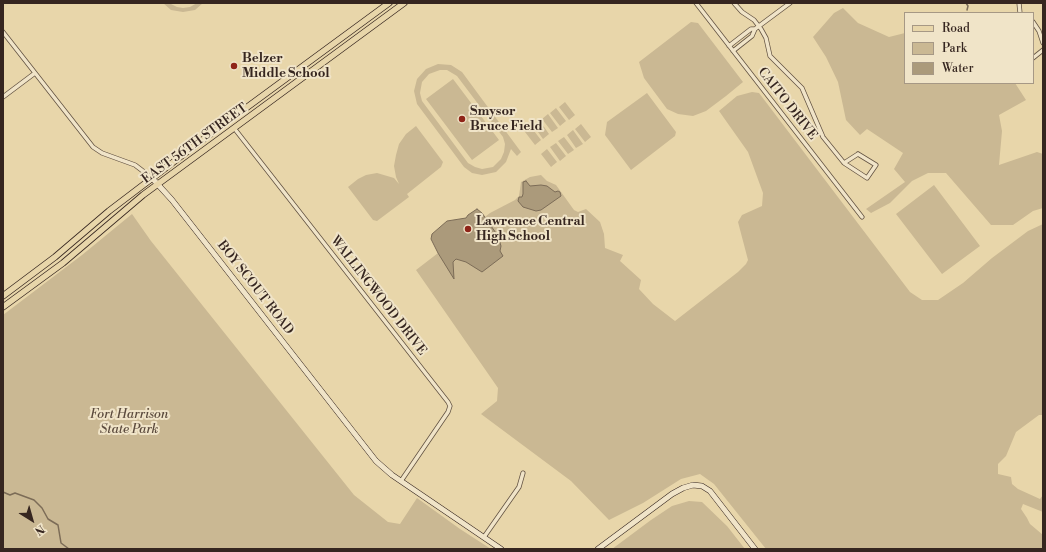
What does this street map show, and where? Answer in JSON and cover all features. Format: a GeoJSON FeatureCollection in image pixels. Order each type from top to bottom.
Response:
{"type":"FeatureCollection","features":[{"type":"Feature","properties":{"kind":"main road","name":"EAST 56TH STREET"},"geometry":{"type":"LineString","coordinates":[[3,296],[55,257],[109,211],[152,178],[389,3]]}},
{"type":"Feature","properties":{"kind":"main road","name":"EAST 56TH STREET"},"geometry":{"type":"LineString","coordinates":[[3,307],[63,263],[116,216],[158,184],[404,3]]}},
{"type":"Feature","properties":{"kind":"street","name":"CAITO DRIVE"},"geometry":{"type":"LineString","coordinates":[[696,3],[862,217]]}},
{"type":"Feature","properties":{"kind":"street"},"geometry":{"type":"LineString","coordinates":[[734,3],[744,14],[760,26],[766,38],[770,56],[802,88],[823,137],[844,163],[867,178],[876,165],[858,154],[844,163]]}},
{"type":"Feature","properties":{"kind":"street"},"geometry":{"type":"LineString","coordinates":[[729,46],[751,29],[755,29],[760,26],[788,3]]}},
{"type":"Feature","properties":{"kind":"street"},"geometry":{"type":"LineString","coordinates":[[1034,24],[1039,31],[1043,43]]}},
{"type":"Feature","properties":{"kind":"street"},"geometry":{"type":"LineString","coordinates":[[733,51],[752,36],[755,29]]}},
{"type":"Feature","properties":{"kind":"street","name":"BOY SCOUT ROAD"},"geometry":{"type":"LineString","coordinates":[[3,32],[92,147],[102,153],[134,165],[158,184],[367,450],[386,470],[501,549]]}},
{"type":"Feature","properties":{"kind":"street"},"geometry":{"type":"LineString","coordinates":[[1034,57],[1043,50]]}},
{"type":"Feature","properties":{"kind":"street"},"geometry":{"type":"LineString","coordinates":[[3,97],[35,73]]}},
{"type":"Feature","properties":{"kind":"street"},"geometry":{"type":"LineString","coordinates":[[287,78],[293,85]]}},
{"type":"Feature","properties":{"kind":"street","name":"WALLINGWOOD DRIVE"},"geometry":{"type":"LineString","coordinates":[[234,128],[450,406],[448,412],[401,481]]}},
{"type":"Feature","properties":{"kind":"street"},"geometry":{"type":"LineString","coordinates":[[484,537],[517,490],[523,473]]}},
{"type":"Feature","properties":{"kind":"street"},"geometry":{"type":"LineString","coordinates":[[598,549],[663,500],[677,491],[693,485],[702,486],[713,494],[755,549]]}},
{"type":"Feature","properties":{"kind":"green space"},"geometry":{"type":"Polygon","coordinates":[[[163,3],[169,3],[183,8],[190,7],[197,3],[203,3],[195,10],[183,12],[171,10],[163,3]]]}},
{"type":"Feature","properties":{"kind":"green space"},"geometry":{"type":"Polygon","coordinates":[[[843,8],[858,23],[889,37],[904,33],[904,84],[1016,84],[1026,100],[999,115],[1002,131],[999,165],[1037,152],[1043,154],[1043,208],[1033,211],[1013,225],[991,225],[946,173],[928,173],[912,181],[890,203],[871,213],[866,209],[905,182],[894,169],[903,153],[867,129],[860,135],[846,120],[838,82],[826,57],[813,37],[834,13],[843,8]]]}},
{"type":"Feature","properties":{"kind":"green space"},"geometry":{"type":"Polygon","coordinates":[[[691,22],[698,23],[743,82],[706,111],[693,116],[678,114],[667,109],[644,78],[639,62],[691,22]]]}},
{"type":"Feature","properties":{"kind":"green space"},"geometry":{"type":"Polygon","coordinates":[[[438,64],[451,65],[462,72],[521,152],[517,156],[511,149],[506,162],[496,172],[482,175],[472,173],[464,167],[417,104],[414,91],[417,79],[426,69],[438,64]],[[440,70],[429,74],[422,82],[420,93],[422,101],[468,163],[482,169],[493,167],[501,159],[504,152],[505,144],[503,137],[457,76],[447,70],[440,70]]]}},
{"type":"Feature","properties":{"kind":"green space","name":"Smysor Bruce Field"},"geometry":{"type":"Polygon","coordinates":[[[453,79],[499,140],[472,160],[426,99],[453,79]]]}},
{"type":"Feature","properties":{"kind":"green space"},"geometry":{"type":"Polygon","coordinates":[[[752,92],[759,93],[910,292],[922,300],[938,300],[963,283],[992,258],[1028,231],[1043,224],[1043,415],[1039,415],[1016,432],[1006,456],[998,464],[998,474],[1011,477],[1012,484],[1018,489],[1040,499],[1043,495],[1043,512],[1023,504],[1021,509],[1030,524],[1043,535],[1043,549],[766,549],[714,484],[700,474],[681,479],[643,503],[609,520],[571,481],[481,414],[497,401],[498,388],[416,270],[490,213],[515,200],[519,196],[521,182],[530,177],[541,175],[547,181],[556,185],[574,210],[578,212],[586,209],[600,222],[604,234],[605,248],[623,255],[620,261],[641,280],[639,289],[653,304],[675,321],[738,272],[748,260],[738,222],[742,215],[762,206],[763,193],[748,152],[719,111],[737,96],[752,92]]]}},
{"type":"Feature","properties":{"kind":"green space"},"geometry":{"type":"Polygon","coordinates":[[[647,93],[676,132],[675,136],[631,170],[605,135],[607,122],[647,93]]]}},
{"type":"Feature","properties":{"kind":"green space"},"geometry":{"type":"Polygon","coordinates":[[[565,102],[575,115],[569,120],[559,107],[565,102]]]}},
{"type":"Feature","properties":{"kind":"green space"},"geometry":{"type":"Polygon","coordinates":[[[556,108],[566,121],[560,126],[550,113],[556,108]]]}},
{"type":"Feature","properties":{"kind":"green space"},"geometry":{"type":"Polygon","coordinates":[[[548,114],[558,128],[552,132],[542,119],[548,114]]]}},
{"type":"Feature","properties":{"kind":"green space"},"geometry":{"type":"Polygon","coordinates":[[[540,121],[549,134],[543,139],[533,125],[540,121]]]}},
{"type":"Feature","properties":{"kind":"green space"},"geometry":{"type":"Polygon","coordinates":[[[581,124],[591,137],[585,142],[575,129],[581,124]]]}},
{"type":"Feature","properties":{"kind":"green space"},"geometry":{"type":"Polygon","coordinates":[[[416,126],[443,162],[441,167],[407,194],[409,197],[377,221],[373,220],[348,187],[366,175],[377,173],[394,178],[399,184],[394,166],[399,144],[406,134],[416,126]]]}},
{"type":"Feature","properties":{"kind":"green space"},"geometry":{"type":"Polygon","coordinates":[[[531,127],[541,140],[535,145],[525,132],[531,127]]]}},
{"type":"Feature","properties":{"kind":"green space"},"geometry":{"type":"Polygon","coordinates":[[[573,130],[583,144],[576,148],[567,135],[573,130]]]}},
{"type":"Feature","properties":{"kind":"green space"},"geometry":{"type":"Polygon","coordinates":[[[564,137],[574,150],[568,154],[558,141],[564,137]]]}},
{"type":"Feature","properties":{"kind":"green space"},"geometry":{"type":"Polygon","coordinates":[[[556,143],[566,156],[560,161],[550,147],[556,143]]]}},
{"type":"Feature","properties":{"kind":"green space"},"geometry":{"type":"Polygon","coordinates":[[[547,149],[557,162],[551,167],[541,154],[547,149]]]}},
{"type":"Feature","properties":{"kind":"green space"},"geometry":{"type":"Polygon","coordinates":[[[934,185],[980,246],[942,274],[896,214],[934,185]]]}},
{"type":"Feature","properties":{"kind":"green space","name":"Fort Harrison State Park"},"geometry":{"type":"Polygon","coordinates":[[[132,214],[151,241],[354,495],[388,522],[400,524],[417,498],[491,549],[3,549],[3,315],[82,255],[132,214]]]}},
{"type":"Feature","properties":{"kind":"green space"},"geometry":{"type":"Polygon","coordinates":[[[689,501],[702,502],[727,526],[745,549],[612,549],[672,506],[689,501]]]}},
{"type":"Feature","properties":{"kind":"water"},"geometry":{"type":"Polygon","coordinates":[[[526,181],[530,186],[547,186],[555,192],[560,192],[561,196],[541,210],[536,211],[523,207],[518,201],[519,197],[522,197],[523,194],[523,182],[526,181]]]}},
{"type":"Feature","properties":{"kind":"water"},"geometry":{"type":"Polygon","coordinates":[[[477,209],[482,213],[498,236],[501,246],[500,251],[503,256],[482,272],[466,262],[456,259],[453,262],[454,279],[431,239],[432,234],[447,221],[466,218],[477,209]]]}},
{"type":"Feature","properties":{"kind":"waterway"},"geometry":{"type":"LineString","coordinates":[[966,3],[968,6],[967,10]]}},
{"type":"Feature","properties":{"kind":"waterway"},"geometry":{"type":"LineString","coordinates":[[3,492],[10,495],[15,493],[34,500],[42,508],[48,519],[58,525],[61,543],[69,549]]}},
{"type":"Feature","properties":{"kind":"place","name":"Belzer Middle School"},"geometry":{"type":"Point","coordinates":[234,66]}},
{"type":"Feature","properties":{"kind":"place","name":"Smysor Bruce Field"},"geometry":{"type":"Point","coordinates":[462,119]}},
{"type":"Feature","properties":{"kind":"place","name":"Lawrence Central High School"},"geometry":{"type":"Point","coordinates":[468,229]}}]}
